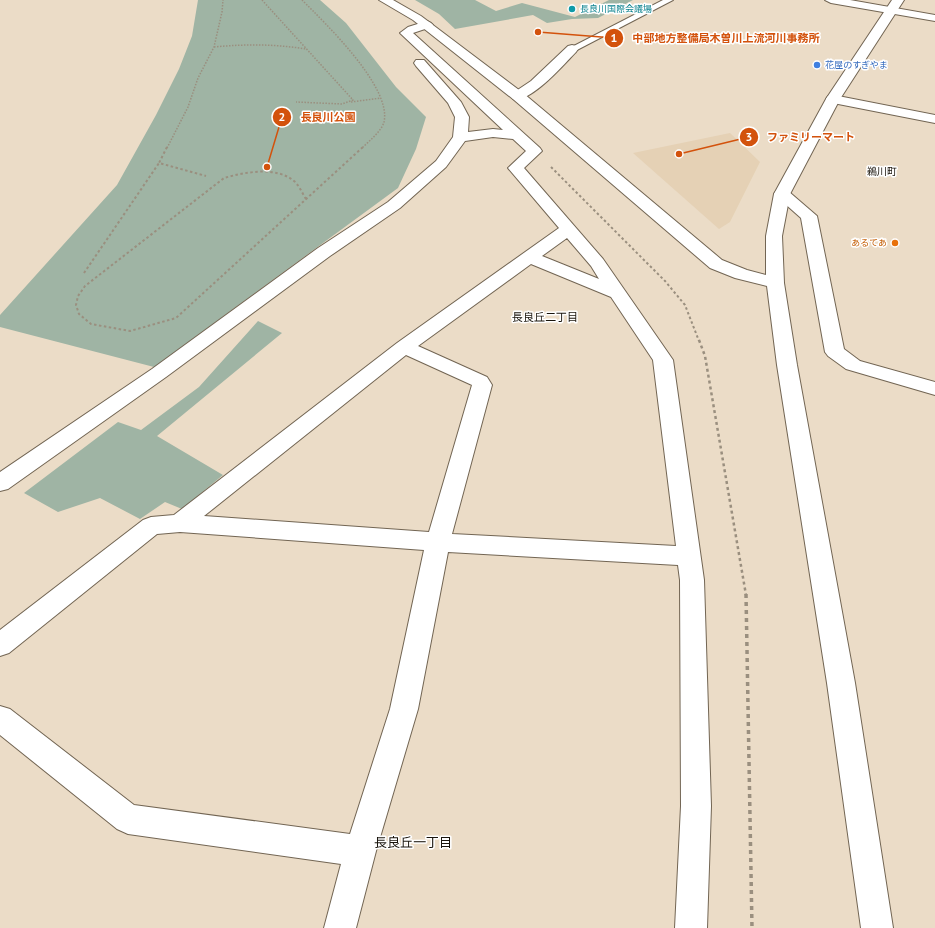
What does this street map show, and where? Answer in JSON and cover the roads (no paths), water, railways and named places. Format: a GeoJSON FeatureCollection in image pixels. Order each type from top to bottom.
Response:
{"type":"FeatureCollection","features":[{"type":"Feature","properties":{"kind":"street"},"geometry":{"type":"LineString","coordinates":[[385,0],[422,22],[518,96],[716,264],[741,274],[774,283]]}},
{"type":"Feature","properties":{"kind":"street"},"geometry":{"type":"LineString","coordinates":[[831,0],[894,5],[935,18]]}},
{"type":"Feature","properties":{"kind":"street"},"geometry":{"type":"LineString","coordinates":[[877,928],[841,684],[774,283],[774,236],[782,194],[833,99],[894,5]]}},
{"type":"Feature","properties":{"kind":"street"},"geometry":{"type":"LineString","coordinates":[[422,22],[406,33],[535,151],[516,168],[597,263],[663,360],[692,580],[696,806],[691,928]]}},
{"type":"Feature","properties":{"kind":"street"},"geometry":{"type":"LineString","coordinates":[[0,483],[159,373],[296,272],[394,205],[441,164],[460,136],[462,116],[454,102],[395,33],[396,26],[422,22]]}},
{"type":"Feature","properties":{"kind":"street"},"geometry":{"type":"LineString","coordinates":[[518,96],[536,84],[572,49]]}},
{"type":"Feature","properties":{"kind":"street"},"geometry":{"type":"LineString","coordinates":[[833,99],[935,119]]}},
{"type":"Feature","properties":{"kind":"street"},"geometry":{"type":"LineString","coordinates":[[460,136],[493,133],[518,135]]}},
{"type":"Feature","properties":{"kind":"street"},"geometry":{"type":"LineString","coordinates":[[782,194],[809,216],[835,352],[853,365],[935,389]]}},
{"type":"Feature","properties":{"kind":"street"},"geometry":{"type":"LineString","coordinates":[[180,523],[404,347],[568,229]]}},
{"type":"Feature","properties":{"kind":"street"},"geometry":{"type":"LineString","coordinates":[[530,257],[618,293]]}},
{"type":"Feature","properties":{"kind":"street"},"geometry":{"type":"LineString","coordinates":[[340,928],[360,851],[404,708],[438,542],[482,385],[480,381],[404,347]]}},
{"type":"Feature","properties":{"kind":"street"},"geometry":{"type":"LineString","coordinates":[[0,645],[151,526],[180,523],[438,542],[689,556]]}},
{"type":"Feature","properties":{"kind":"street"},"geometry":{"type":"LineString","coordinates":[[0,718],[128,819],[360,851]]}},
{"type":"Feature","properties":{"kind":"lane"},"geometry":{"type":"LineString","coordinates":[[572,49],[669,0]]}},
{"type":"Feature","properties":{"kind":"place","name":"長良川国際会議場"},"geometry":{"type":"Point","coordinates":[572,9]}},
{"type":"Feature","properties":{"kind":"place","name":"中部地方整備局木曽川上流河川事務所"},"geometry":{"type":"Point","coordinates":[538,32]}},
{"type":"Feature","properties":{"kind":"place","name":"花屋のすぎやま"},"geometry":{"type":"Point","coordinates":[817,65]}},
{"type":"Feature","properties":{"kind":"place","name":"ファミリーマート"},"geometry":{"type":"Point","coordinates":[679,154]}},
{"type":"Feature","properties":{"kind":"place","name":"長良川公園"},"geometry":{"type":"Point","coordinates":[267,167]}},
{"type":"Feature","properties":{"kind":"place","name":"あるてあ"},"geometry":{"type":"Point","coordinates":[895,243]}},
{"type":"Feature","properties":{"kind":"district","name":"鵜川町"},"geometry":{"type":"Point","coordinates":[882,171]}},
{"type":"Feature","properties":{"kind":"district","name":"長良丘二丁目"},"geometry":{"type":"Point","coordinates":[545,317]}},
{"type":"Feature","properties":{"kind":"district","name":"長良丘一丁目"},"geometry":{"type":"Point","coordinates":[413,842]}}]}
